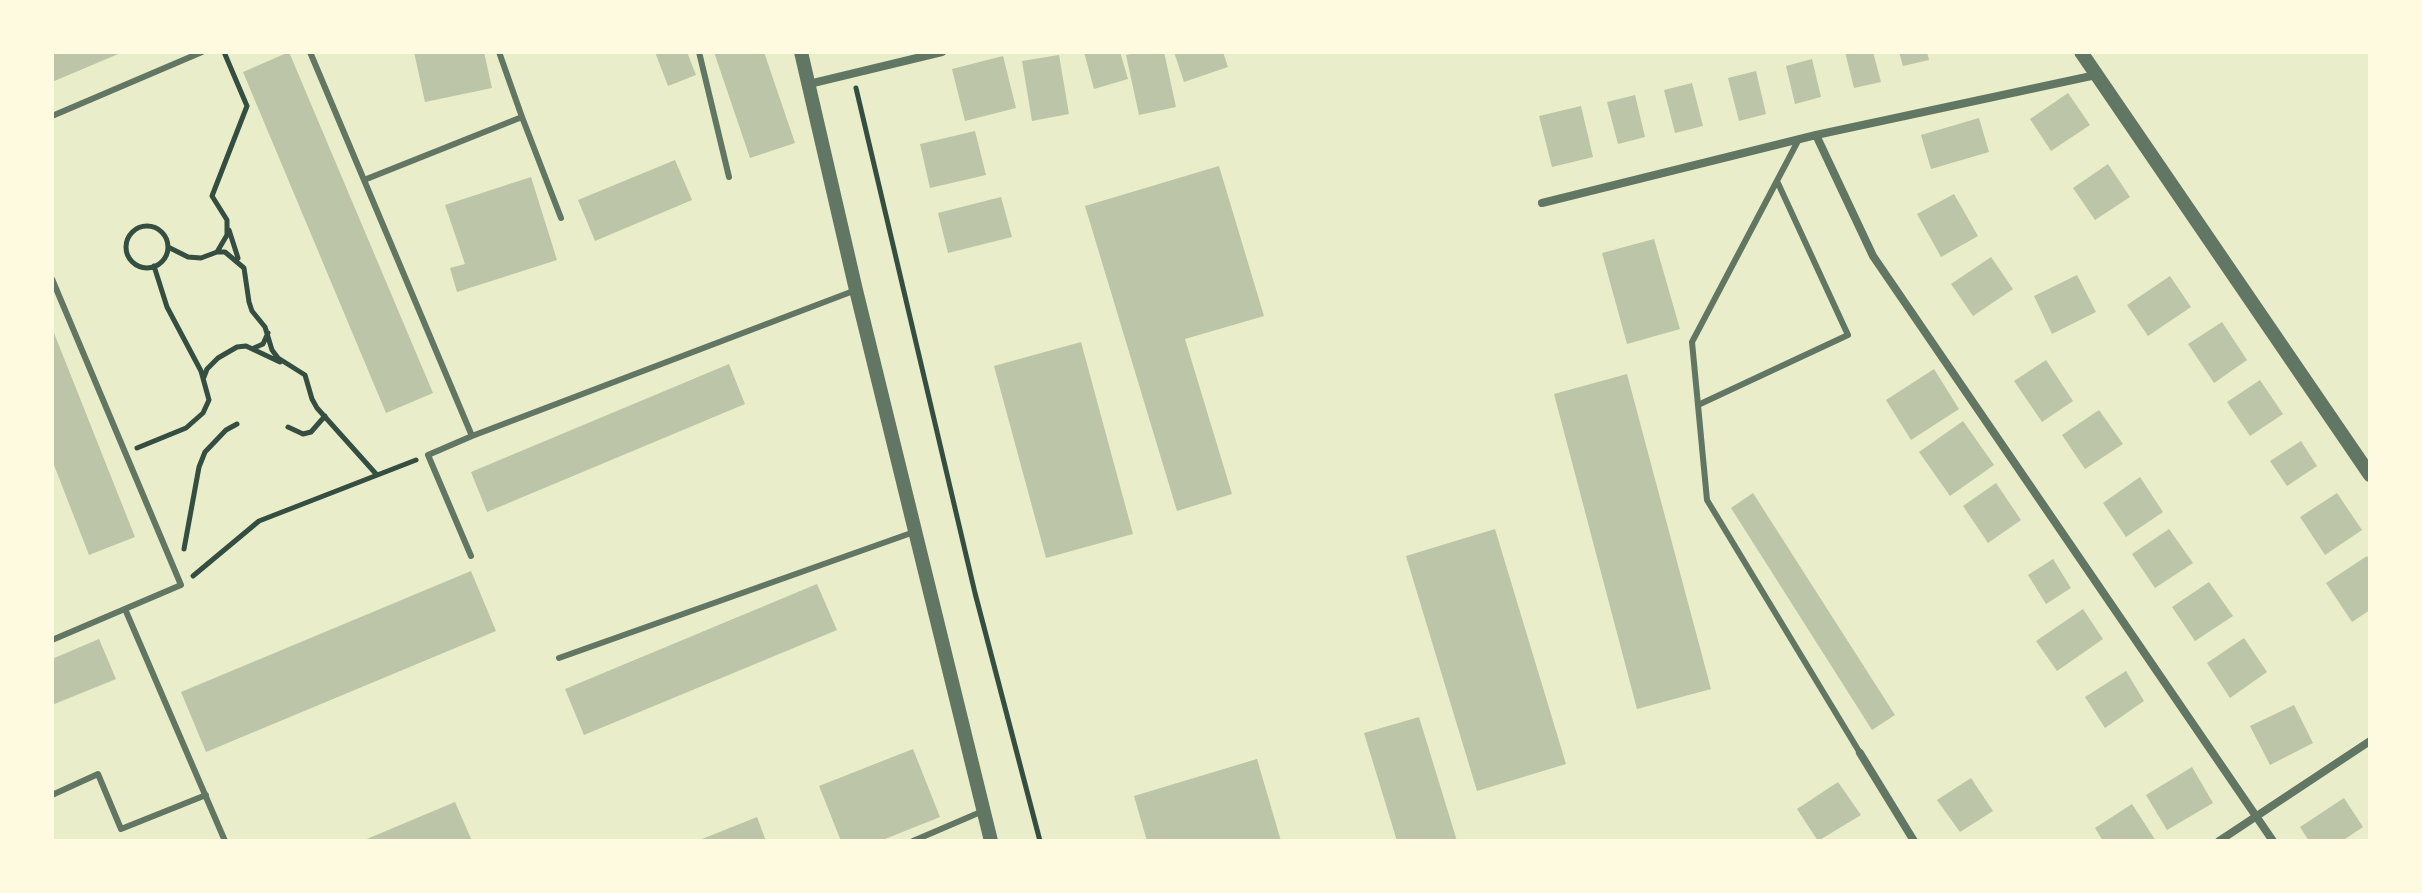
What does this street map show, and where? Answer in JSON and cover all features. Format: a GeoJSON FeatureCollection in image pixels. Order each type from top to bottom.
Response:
{"type":"FeatureCollection","features":[{"type":"Feature","properties":{"kind":"street"},"geometry":{"type":"LineString","coordinates":[[801,52],[991,841]]}},
{"type":"Feature","properties":{"kind":"street"},"geometry":{"type":"LineString","coordinates":[[809,84],[942,52]]}},
{"type":"Feature","properties":{"kind":"street"},"geometry":{"type":"LineString","coordinates":[[2081,52],[2370,475]]}},
{"type":"Feature","properties":{"kind":"street"},"geometry":{"type":"LineString","coordinates":[[1542,203],[1816,135],[2096,75]]}},
{"type":"Feature","properties":{"kind":"street"},"geometry":{"type":"LineString","coordinates":[[1816,135],[1873,256],[2273,841]]}},
{"type":"Feature","properties":{"kind":"street"},"geometry":{"type":"LineString","coordinates":[[2219,841],[2370,741]]}},
{"type":"Feature","properties":{"kind":"street"},"geometry":{"type":"LineString","coordinates":[[1860,753],[1914,841]]}},
{"type":"Feature","properties":{"kind":"lane"},"geometry":{"type":"LineString","coordinates":[[52,116],[202,52]]}},
{"type":"Feature","properties":{"kind":"lane"},"geometry":{"type":"LineString","coordinates":[[310,52],[472,436]]}},
{"type":"Feature","properties":{"kind":"lane"},"geometry":{"type":"LineString","coordinates":[[499,52],[561,218]]}},
{"type":"Feature","properties":{"kind":"lane"},"geometry":{"type":"LineString","coordinates":[[699,52],[729,177]]}},
{"type":"Feature","properties":{"kind":"lane"},"geometry":{"type":"LineString","coordinates":[[364,180],[522,117]]}},
{"type":"Feature","properties":{"kind":"lane"},"geometry":{"type":"LineString","coordinates":[[1799,139],[1692,342],[1707,500],[1860,753]]}},
{"type":"Feature","properties":{"kind":"lane"},"geometry":{"type":"LineString","coordinates":[[1698,405],[1848,335],[1777,181]]}},
{"type":"Feature","properties":{"kind":"lane"},"geometry":{"type":"LineString","coordinates":[[52,279],[181,585],[52,640]]}},
{"type":"Feature","properties":{"kind":"lane"},"geometry":{"type":"LineString","coordinates":[[471,556],[428,455],[856,290]]}},
{"type":"Feature","properties":{"kind":"lane"},"geometry":{"type":"LineString","coordinates":[[559,658],[916,531]]}},
{"type":"Feature","properties":{"kind":"lane"},"geometry":{"type":"LineString","coordinates":[[125,609],[225,841]]}},
{"type":"Feature","properties":{"kind":"lane"},"geometry":{"type":"LineString","coordinates":[[52,795],[98,774],[121,829],[206,795]]}},
{"type":"Feature","properties":{"kind":"lane"},"geometry":{"type":"LineString","coordinates":[[913,841],[983,811]]}},
{"type":"Feature","properties":{"kind":"path"},"geometry":{"type":"LineString","coordinates":[[224,52],[247,106],[212,196],[227,220],[244,268],[252,311],[268,333],[272,350],[284,363]]}},
{"type":"Feature","properties":{"kind":"path"},"geometry":{"type":"LineString","coordinates":[[853,74],[975,593],[1040,841]]}},
{"type":"Feature","properties":{"kind":"path"},"geometry":{"type":"LineString","coordinates":[[217,252],[227,235],[227,220]]}},
{"type":"Feature","properties":{"kind":"path"},"geometry":{"type":"LineString","coordinates":[[151,226],[163,233],[168,247],[164,258],[154,266],[145,268],[133,262],[126,249],[129,236],[138,227],[151,226]]}},
{"type":"Feature","properties":{"kind":"path"},"geometry":{"type":"LineString","coordinates":[[168,247],[194,258],[225,252],[241,263]]}},
{"type":"Feature","properties":{"kind":"path"},"geometry":{"type":"LineString","coordinates":[[125,454],[186,428],[203,413],[209,400],[203,378],[167,307],[154,266]]}},
{"type":"Feature","properties":{"kind":"path"},"geometry":{"type":"LineString","coordinates":[[203,378],[207,369],[226,353],[237,347],[253,348],[263,344],[268,333]]}},
{"type":"Feature","properties":{"kind":"path"},"geometry":{"type":"LineString","coordinates":[[253,348],[273,360],[299,369],[305,375],[312,399],[377,475]]}},
{"type":"Feature","properties":{"kind":"path"},"geometry":{"type":"LineString","coordinates":[[288,427],[303,434],[311,432],[325,416]]}},
{"type":"Feature","properties":{"kind":"path"},"geometry":{"type":"LineString","coordinates":[[181,585],[186,534],[199,467],[212,444],[237,424]]}},
{"type":"Feature","properties":{"kind":"path"},"geometry":{"type":"LineString","coordinates":[[181,585],[259,521],[428,455]]}},
{"type":"Feature","properties":{"kind":"building"},"geometry":{"type":"Polygon","coordinates":[[[52,52],[123,52],[52,82],[52,52]]]}},
{"type":"Feature","properties":{"kind":"building"},"geometry":{"type":"Polygon","coordinates":[[[289,52],[433,393],[386,413],[243,72],[289,52]]]}},
{"type":"Feature","properties":{"kind":"building"},"geometry":{"type":"Polygon","coordinates":[[[414,52],[484,52],[492,88],[425,102],[414,52]]]}},
{"type":"Feature","properties":{"kind":"building"},"geometry":{"type":"Polygon","coordinates":[[[655,52],[687,52],[696,75],[668,86],[655,52]]]}},
{"type":"Feature","properties":{"kind":"building"},"geometry":{"type":"Polygon","coordinates":[[[714,52],[764,52],[795,143],[750,158],[714,52]]]}},
{"type":"Feature","properties":{"kind":"building"},"geometry":{"type":"Polygon","coordinates":[[[1084,52],[1120,52],[1128,79],[1094,89],[1084,52]]]}},
{"type":"Feature","properties":{"kind":"building"},"geometry":{"type":"Polygon","coordinates":[[[1164,52],[1176,107],[1139,115],[1126,55],[1164,52]]]}},
{"type":"Feature","properties":{"kind":"building"},"geometry":{"type":"Polygon","coordinates":[[[1174,52],[1223,52],[1228,67],[1184,82],[1174,52]]]}},
{"type":"Feature","properties":{"kind":"building"},"geometry":{"type":"Polygon","coordinates":[[[1845,52],[1873,52],[1881,82],[1854,88],[1845,52]]]}},
{"type":"Feature","properties":{"kind":"building"},"geometry":{"type":"Polygon","coordinates":[[[1899,52],[1927,52],[1929,60],[1903,66],[1899,52]]]}},
{"type":"Feature","properties":{"kind":"building"},"geometry":{"type":"Polygon","coordinates":[[[1059,55],[1069,114],[1032,121],[1022,61],[1059,55]]]}},
{"type":"Feature","properties":{"kind":"building"},"geometry":{"type":"Polygon","coordinates":[[[1003,56],[1016,108],[965,121],[952,69],[1003,56]]]}},
{"type":"Feature","properties":{"kind":"building"},"geometry":{"type":"Polygon","coordinates":[[[1812,59],[1821,97],[1795,104],[1786,66],[1812,59]]]}},
{"type":"Feature","properties":{"kind":"building"},"geometry":{"type":"Polygon","coordinates":[[[1756,71],[1766,114],[1739,121],[1728,78],[1756,71]]]}},
{"type":"Feature","properties":{"kind":"building"},"geometry":{"type":"Polygon","coordinates":[[[1692,83],[1703,126],[1675,133],[1664,90],[1692,83]]]}},
{"type":"Feature","properties":{"kind":"building"},"geometry":{"type":"Polygon","coordinates":[[[2068,93],[2090,125],[2051,151],[2030,119],[2068,93]]]}},
{"type":"Feature","properties":{"kind":"building"},"geometry":{"type":"Polygon","coordinates":[[[1635,95],[1645,137],[1618,144],[1607,102],[1635,95]]]}},
{"type":"Feature","properties":{"kind":"building"},"geometry":{"type":"Polygon","coordinates":[[[1581,106],[1593,157],[1552,167],[1539,116],[1581,106]]]}},
{"type":"Feature","properties":{"kind":"building"},"geometry":{"type":"Polygon","coordinates":[[[1979,118],[1989,152],[1931,169],[1921,135],[1979,118]]]}},
{"type":"Feature","properties":{"kind":"building"},"geometry":{"type":"Polygon","coordinates":[[[975,131],[986,175],[930,188],[920,144],[975,131]]]}},
{"type":"Feature","properties":{"kind":"building"},"geometry":{"type":"Polygon","coordinates":[[[675,160],[692,200],[595,241],[578,200],[675,160]]]}},
{"type":"Feature","properties":{"kind":"building"},"geometry":{"type":"Polygon","coordinates":[[[2108,164],[2130,197],[2095,220],[2073,188],[2108,164]]]}},
{"type":"Feature","properties":{"kind":"building"},"geometry":{"type":"Polygon","coordinates":[[[1219,166],[1264,316],[1185,339],[1232,494],[1177,511],[1085,206],[1219,166]]]}},
{"type":"Feature","properties":{"kind":"building"},"geometry":{"type":"Polygon","coordinates":[[[531,177],[557,260],[457,292],[450,268],[465,264],[445,205],[531,177]]]}},
{"type":"Feature","properties":{"kind":"building"},"geometry":{"type":"Polygon","coordinates":[[[1954,194],[1978,236],[1941,257],[1917,214],[1954,194]]]}},
{"type":"Feature","properties":{"kind":"building"},"geometry":{"type":"Polygon","coordinates":[[[1001,197],[1012,237],[948,253],[938,213],[1001,197]]]}},
{"type":"Feature","properties":{"kind":"building"},"geometry":{"type":"Polygon","coordinates":[[[1654,239],[1680,329],[1627,344],[1602,253],[1654,239]]]}},
{"type":"Feature","properties":{"kind":"building"},"geometry":{"type":"Polygon","coordinates":[[[1991,257],[2013,289],[1973,316],[1951,284],[1991,257]]]}},
{"type":"Feature","properties":{"kind":"building"},"geometry":{"type":"Polygon","coordinates":[[[2077,275],[2096,312],[2052,334],[2034,296],[2077,275]]]}},
{"type":"Feature","properties":{"kind":"building"},"geometry":{"type":"Polygon","coordinates":[[[2170,276],[2191,307],[2148,336],[2127,305],[2170,276]]]}},
{"type":"Feature","properties":{"kind":"building"},"geometry":{"type":"Polygon","coordinates":[[[2222,322],[2247,360],[2214,383],[2188,344],[2222,322]]]}},
{"type":"Feature","properties":{"kind":"building"},"geometry":{"type":"Polygon","coordinates":[[[52,328],[135,537],[89,555],[52,460],[52,328]]]}},
{"type":"Feature","properties":{"kind":"building"},"geometry":{"type":"Polygon","coordinates":[[[1081,342],[1133,534],[1046,558],[994,366],[1081,342]]]}},
{"type":"Feature","properties":{"kind":"building"},"geometry":{"type":"Polygon","coordinates":[[[2046,360],[2073,401],[2042,422],[2014,381],[2046,360]]]}},
{"type":"Feature","properties":{"kind":"building"},"geometry":{"type":"Polygon","coordinates":[[[729,364],[745,404],[487,512],[471,472],[729,364]]]}},
{"type":"Feature","properties":{"kind":"building"},"geometry":{"type":"Polygon","coordinates":[[[1934,369],[1959,409],[1911,440],[1886,400],[1934,369]]]}},
{"type":"Feature","properties":{"kind":"building"},"geometry":{"type":"Polygon","coordinates":[[[1627,374],[1711,689],[1637,709],[1554,394],[1627,374]]]}},
{"type":"Feature","properties":{"kind":"building"},"geometry":{"type":"Polygon","coordinates":[[[2260,380],[2283,414],[2250,436],[2227,402],[2260,380]]]}},
{"type":"Feature","properties":{"kind":"building"},"geometry":{"type":"Polygon","coordinates":[[[2099,410],[2123,444],[2085,469],[2062,435],[2099,410]]]}},
{"type":"Feature","properties":{"kind":"building"},"geometry":{"type":"Polygon","coordinates":[[[1963,421],[1994,465],[1950,496],[1919,452],[1963,421]]]}},
{"type":"Feature","properties":{"kind":"building"},"geometry":{"type":"Polygon","coordinates":[[[2301,441],[2317,466],[2287,486],[2270,461],[2301,441]]]}},
{"type":"Feature","properties":{"kind":"building"},"geometry":{"type":"Polygon","coordinates":[[[2140,477],[2163,512],[2126,537],[2103,503],[2140,477]]]}},
{"type":"Feature","properties":{"kind":"building"},"geometry":{"type":"Polygon","coordinates":[[[1996,483],[2021,520],[1988,543],[1963,506],[1996,483]]]}},
{"type":"Feature","properties":{"kind":"building"},"geometry":{"type":"Polygon","coordinates":[[[1753,493],[1895,715],[1872,730],[1731,508],[1753,493]]]}},
{"type":"Feature","properties":{"kind":"building"},"geometry":{"type":"Polygon","coordinates":[[[2337,493],[2362,530],[2325,555],[2300,517],[2337,493]]]}},
{"type":"Feature","properties":{"kind":"building"},"geometry":{"type":"Polygon","coordinates":[[[1495,529],[1566,764],[1477,791],[1406,556],[1495,529]]]}},
{"type":"Feature","properties":{"kind":"building"},"geometry":{"type":"Polygon","coordinates":[[[2169,529],[2193,563],[2155,588],[2132,554],[2169,529]]]}},
{"type":"Feature","properties":{"kind":"building"},"geometry":{"type":"Polygon","coordinates":[[[2367,556],[2370,561],[2370,610],[2352,622],[2326,583],[2367,556]]]}},
{"type":"Feature","properties":{"kind":"building"},"geometry":{"type":"Polygon","coordinates":[[[2053,559],[2071,588],[2046,604],[2028,575],[2053,559]]]}},
{"type":"Feature","properties":{"kind":"building"},"geometry":{"type":"Polygon","coordinates":[[[471,571],[496,631],[206,752],[181,692],[471,571]]]}},
{"type":"Feature","properties":{"kind":"building"},"geometry":{"type":"Polygon","coordinates":[[[2209,582],[2233,616],[2195,641],[2172,607],[2209,582]]]}},
{"type":"Feature","properties":{"kind":"building"},"geometry":{"type":"Polygon","coordinates":[[[817,584],[837,630],[584,735],[565,689],[817,584]]]}},
{"type":"Feature","properties":{"kind":"building"},"geometry":{"type":"Polygon","coordinates":[[[2083,609],[2103,639],[2057,671],[2036,641],[2083,609]]]}},
{"type":"Feature","properties":{"kind":"building"},"geometry":{"type":"Polygon","coordinates":[[[2244,638],[2267,672],[2230,698],[2207,663],[2244,638]]]}},
{"type":"Feature","properties":{"kind":"building"},"geometry":{"type":"Polygon","coordinates":[[[99,639],[116,679],[52,705],[52,659],[99,639]]]}},
{"type":"Feature","properties":{"kind":"building"},"geometry":{"type":"Polygon","coordinates":[[[2126,671],[2144,701],[2105,728],[2085,697],[2126,671]]]}},
{"type":"Feature","properties":{"kind":"building"},"geometry":{"type":"Polygon","coordinates":[[[2294,705],[2313,743],[2270,765],[2250,726],[2294,705]]]}},
{"type":"Feature","properties":{"kind":"building"},"geometry":{"type":"Polygon","coordinates":[[[1419,717],[1457,841],[1397,841],[1364,733],[1419,717]]]}},
{"type":"Feature","properties":{"kind":"building"},"geometry":{"type":"Polygon","coordinates":[[[913,749],[940,817],[880,841],[841,841],[819,786],[913,749]]]}},
{"type":"Feature","properties":{"kind":"building"},"geometry":{"type":"Polygon","coordinates":[[[1257,759],[1281,841],[1147,841],[1134,796],[1257,759]]]}},
{"type":"Feature","properties":{"kind":"building"},"geometry":{"type":"Polygon","coordinates":[[[2192,767],[2213,803],[2167,830],[2146,795],[2192,767]]]}},
{"type":"Feature","properties":{"kind":"building"},"geometry":{"type":"Polygon","coordinates":[[[1971,778],[1993,811],[1960,832],[1937,800],[1971,778]]]}},
{"type":"Feature","properties":{"kind":"building"},"geometry":{"type":"Polygon","coordinates":[[[1838,782],[1861,815],[1818,841],[1797,809],[1838,782]]]}},
{"type":"Feature","properties":{"kind":"building"},"geometry":{"type":"Polygon","coordinates":[[[2344,798],[2363,827],[2342,841],[2309,841],[2300,827],[2344,798]]]}},
{"type":"Feature","properties":{"kind":"building"},"geometry":{"type":"Polygon","coordinates":[[[455,802],[472,841],[362,841],[455,802]]]}},
{"type":"Feature","properties":{"kind":"building"},"geometry":{"type":"Polygon","coordinates":[[[2132,804],[2156,841],[2103,841],[2095,828],[2132,804]]]}},
{"type":"Feature","properties":{"kind":"building"},"geometry":{"type":"Polygon","coordinates":[[[757,817],[766,841],[697,841],[757,817]]]}}]}
